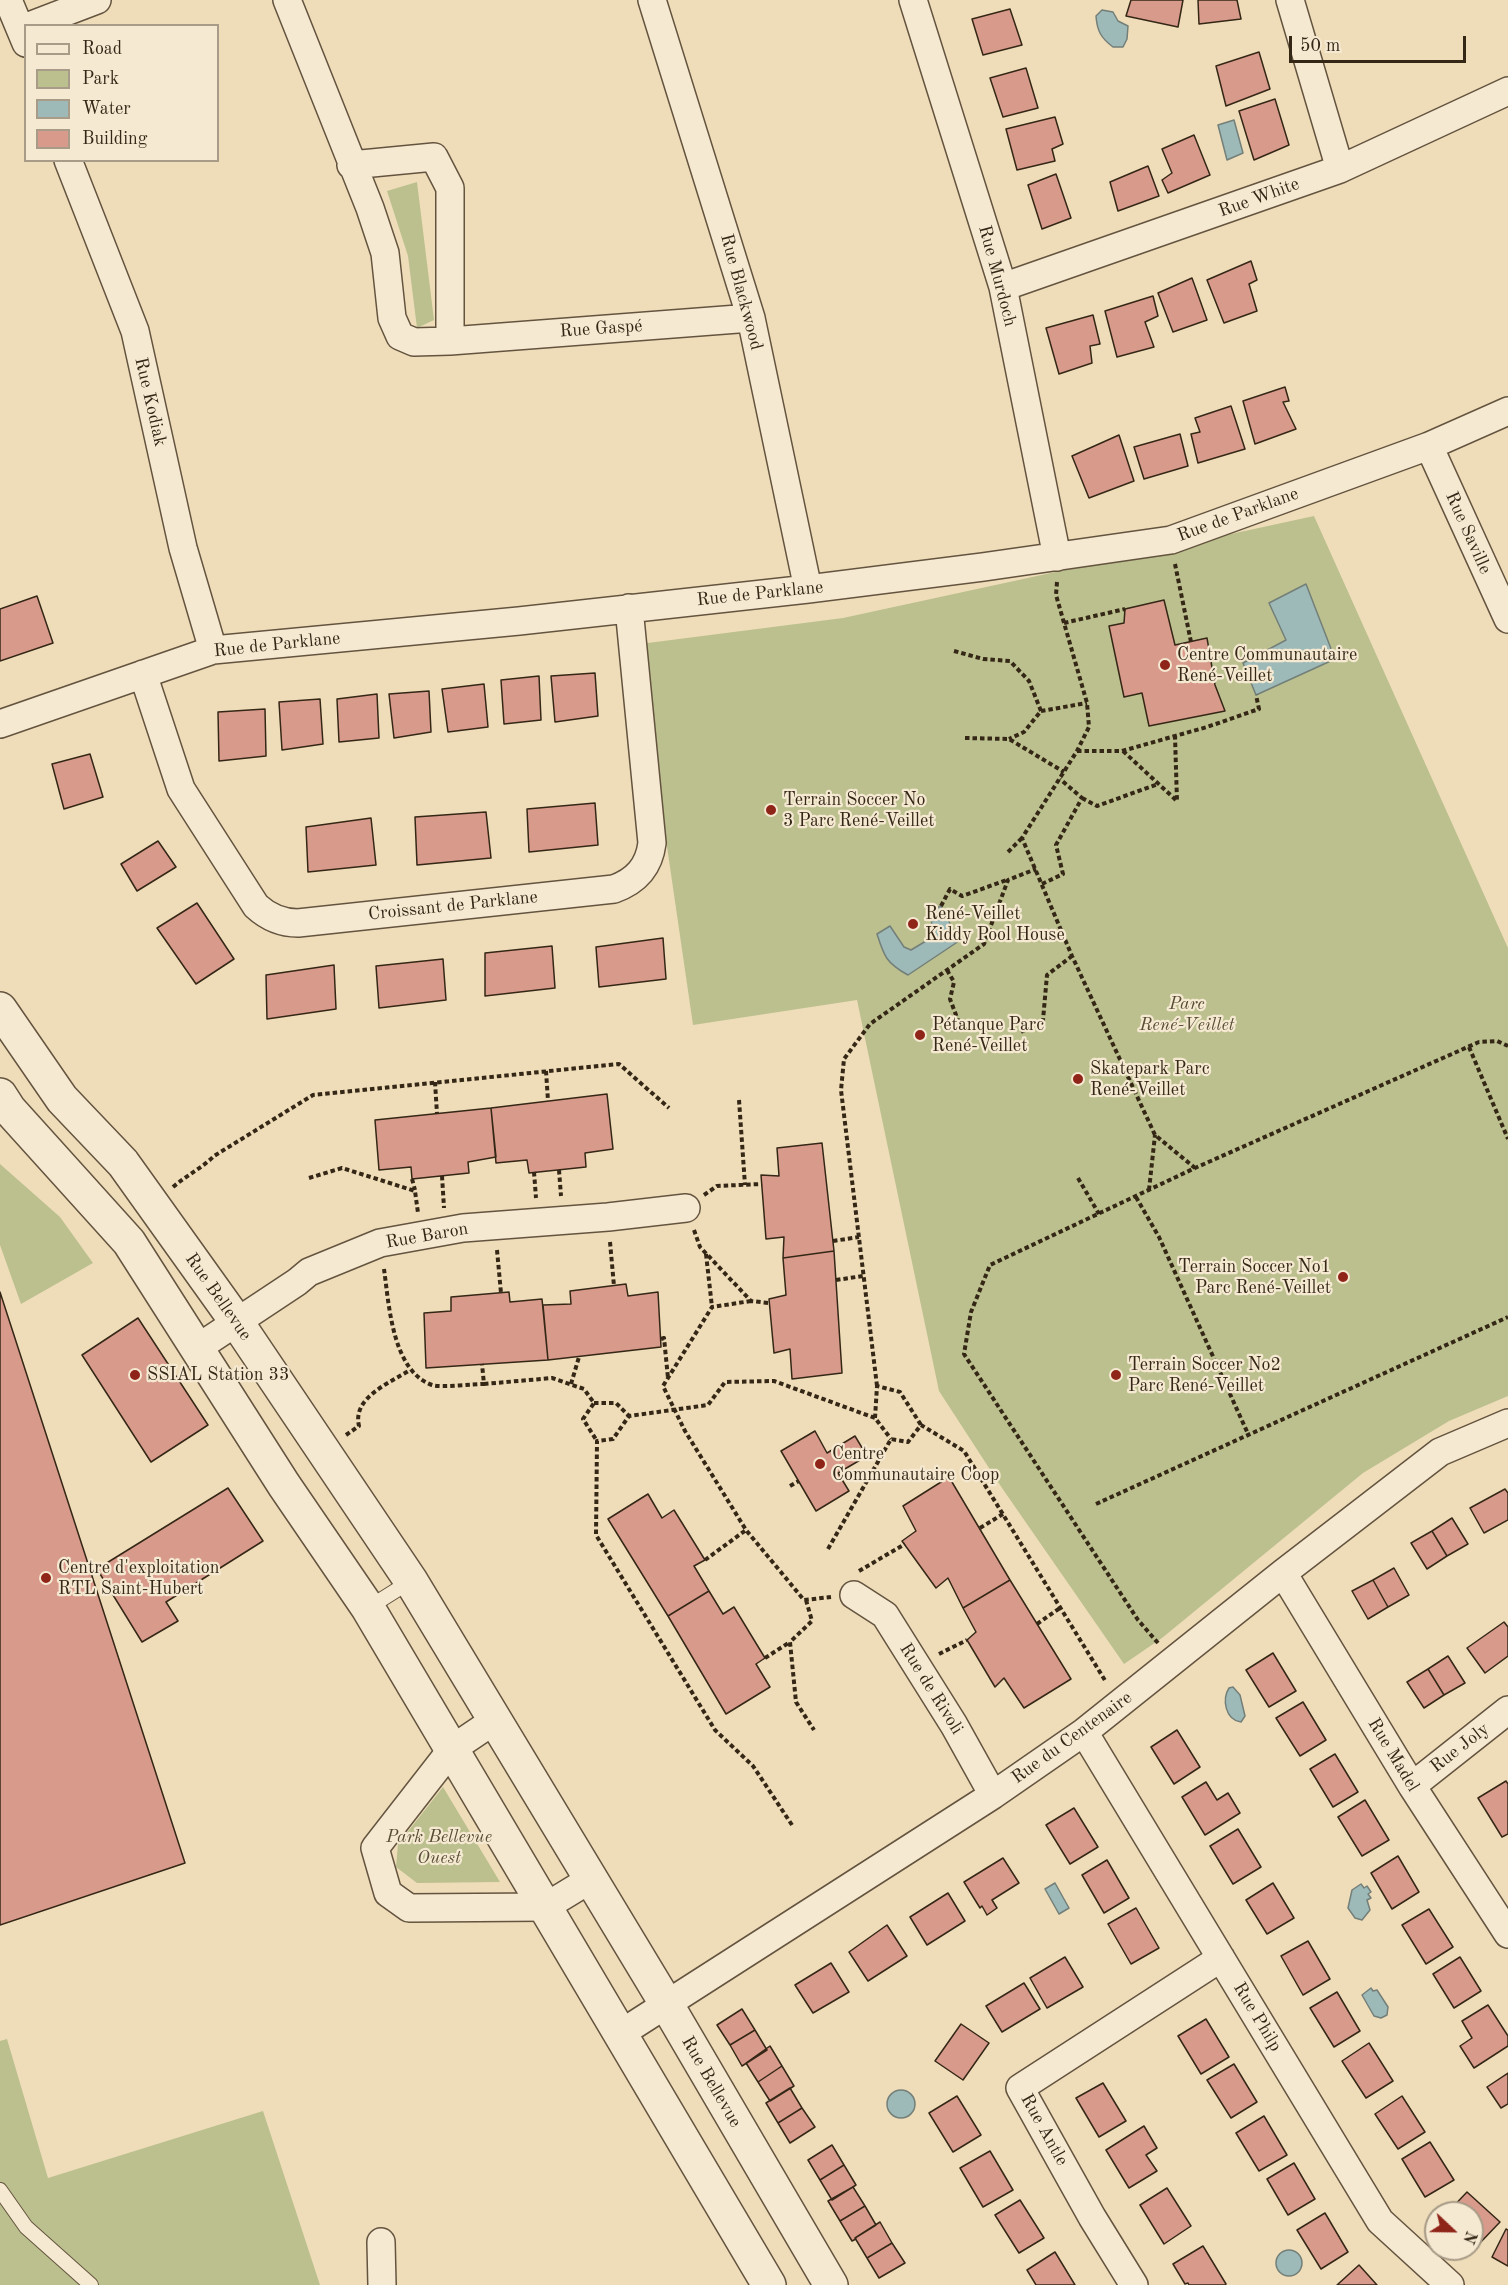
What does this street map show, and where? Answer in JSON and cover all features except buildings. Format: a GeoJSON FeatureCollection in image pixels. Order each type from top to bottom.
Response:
{"type":"FeatureCollection","features":[{"type":"Feature","properties":{"kind":"street"},"geometry":{"type":"LineString","coordinates":[[8,0],[24,29]]}},
{"type":"Feature","properties":{"kind":"street"},"geometry":{"type":"LineString","coordinates":[[41,24],[97,0]]}},
{"type":"Feature","properties":{"kind":"street","name":"Rue Gaspé"},"geometry":{"type":"LineString","coordinates":[[287,0],[370,208],[385,253],[392,318],[400,336],[414,342],[450,341],[751,318]]}},
{"type":"Feature","properties":{"kind":"street","name":"Rue Blackwood"},"geometry":{"type":"LineString","coordinates":[[652,0],[751,318],[808,589]]}},
{"type":"Feature","properties":{"kind":"street","name":"Rue Murdoch"},"geometry":{"type":"LineString","coordinates":[[913,0],[1003,287],[1057,557]]}},
{"type":"Feature","properties":{"kind":"street"},"geometry":{"type":"LineString","coordinates":[[1290,0],[1340,169]]}},
{"type":"Feature","properties":{"kind":"street","name":"Rue White"},"geometry":{"type":"LineString","coordinates":[[1003,287],[1340,169],[1508,91]]}},
{"type":"Feature","properties":{"kind":"street"},"geometry":{"type":"LineString","coordinates":[[351,165],[434,157],[450,188],[450,341]]}},
{"type":"Feature","properties":{"kind":"street","name":"Rue Kodiak"},"geometry":{"type":"LineString","coordinates":[[69,162],[135,331],[183,548],[213,650]]}},
{"type":"Feature","properties":{"kind":"street","name":"Rue de Parklane"},"geometry":{"type":"LineString","coordinates":[[0,724],[213,650],[808,589],[1171,540],[1429,446],[1508,411]]}},
{"type":"Feature","properties":{"kind":"street","name":"Rue Saville"},"geometry":{"type":"LineString","coordinates":[[1429,446],[1508,619]]}},
{"type":"Feature","properties":{"kind":"street","name":"Croissant de Parklane"},"geometry":{"type":"LineString","coordinates":[[143,674],[184,795],[256,906],[271,917],[285,922],[298,922],[614,889],[626,885],[639,874],[649,860],[652,843],[629,608]]}},
{"type":"Feature","properties":{"kind":"street","name":"Rue Bellevue"},"geometry":{"type":"LineString","coordinates":[[0,1009],[62,1099],[123,1163],[236,1322],[411,1581],[667,2005],[831,2285]]}},
{"type":"Feature","properties":{"kind":"street"},"geometry":{"type":"LineString","coordinates":[[0,1095],[9,1109],[129,1242],[284,1485],[368,1608],[769,2285]]}},
{"type":"Feature","properties":{"kind":"street","name":"Rue Baron"},"geometry":{"type":"LineString","coordinates":[[196,1349],[309,1272],[380,1244],[463,1228],[608,1217],[686,1208]]}},
{"type":"Feature","properties":{"kind":"street","name":"Rue du Centenaire"},"geometry":{"type":"LineString","coordinates":[[620,2034],[993,1795],[1084,1732],[1283,1573],[1440,1452],[1508,1423]]}},
{"type":"Feature","properties":{"kind":"street","name":"Rue Madel"},"geometry":{"type":"LineString","coordinates":[[1283,1573],[1412,1786],[1508,1934]]}},
{"type":"Feature","properties":{"kind":"street","name":"Rue de Rivoli"},"geometry":{"type":"LineString","coordinates":[[854,1584],[885,1615],[993,1795]]}},
{"type":"Feature","properties":{"kind":"street","name":"Rue Joly"},"geometry":{"type":"LineString","coordinates":[[1412,1786],[1508,1710]]}},
{"type":"Feature","properties":{"kind":"street"},"geometry":{"type":"LineString","coordinates":[[495,1720],[452,1749],[375,1848],[388,1893],[409,1908],[545,1907],[591,1879]]}},
{"type":"Feature","properties":{"kind":"street","name":"Rue Philp"},"geometry":{"type":"LineString","coordinates":[[1084,1732],[1380,2221],[1450,2285]]}},
{"type":"Feature","properties":{"kind":"street","name":"Rue Antle"},"geometry":{"type":"LineString","coordinates":[[1134,2285],[1092,2217],[1020,2088],[1221,1958]]}},
{"type":"Feature","properties":{"kind":"street"},"geometry":{"type":"LineString","coordinates":[[381,2242],[382,2285]]}},
{"type":"Feature","properties":{"kind":"lane"},"geometry":{"type":"LineString","coordinates":[[368,1608],[411,1581]]}},
{"type":"Feature","properties":{"kind":"lane"},"geometry":{"type":"LineString","coordinates":[[0,2190],[26,2227],[91,2285]]}},
{"type":"Feature","properties":{"kind":"path"},"geometry":{"type":"LineString","coordinates":[[1171,540],[1191,642]]}},
{"type":"Feature","properties":{"kind":"path"},"geometry":{"type":"LineString","coordinates":[[1008,852],[1022,838],[1077,751],[1089,727],[1087,703],[1056,595],[1057,557]]}},
{"type":"Feature","properties":{"kind":"path"},"geometry":{"type":"LineString","coordinates":[[1064,623],[1125,609]]}},
{"type":"Feature","properties":{"kind":"path"},"geometry":{"type":"LineString","coordinates":[[954,651],[983,659],[1010,661],[1029,681],[1041,711]]}},
{"type":"Feature","properties":{"kind":"path"},"geometry":{"type":"LineString","coordinates":[[1077,751],[1122,751],[1175,736],[1259,709],[1256,695]]}},
{"type":"Feature","properties":{"kind":"path"},"geometry":{"type":"LineString","coordinates":[[965,738],[1009,739],[1024,732],[1041,711],[1087,703]]}},
{"type":"Feature","properties":{"kind":"path"},"geometry":{"type":"LineString","coordinates":[[1122,751],[1177,801],[1175,736]]}},
{"type":"Feature","properties":{"kind":"path"},"geometry":{"type":"LineString","coordinates":[[1009,739],[1064,772]]}},
{"type":"Feature","properties":{"kind":"path"},"geometry":{"type":"LineString","coordinates":[[1060,779],[1082,798],[1097,806],[1158,784]]}},
{"type":"Feature","properties":{"kind":"path"},"geometry":{"type":"LineString","coordinates":[[1042,884],[1063,874],[1056,845],[1082,798]]}},
{"type":"Feature","properties":{"kind":"path"},"geometry":{"type":"LineString","coordinates":[[1022,838],[1072,956],[1155,1135],[1195,1168]]}},
{"type":"Feature","properties":{"kind":"path"},"geometry":{"type":"LineString","coordinates":[[940,906],[950,889],[962,896],[1036,869]]}},
{"type":"Feature","properties":{"kind":"path"},"geometry":{"type":"LineString","coordinates":[[875,1418],[877,1386],[841,1090],[844,1059],[870,1024],[984,944],[1008,880]]}},
{"type":"Feature","properties":{"kind":"path"},"geometry":{"type":"LineString","coordinates":[[1022,1032],[1043,1020],[1047,975],[1072,956]]}},
{"type":"Feature","properties":{"kind":"path"},"geometry":{"type":"LineString","coordinates":[[947,970],[954,982],[950,999],[959,1023]]}},
{"type":"Feature","properties":{"kind":"path"},"geometry":{"type":"LineString","coordinates":[[1175,1661],[1138,1620],[964,1354],[971,1312],[990,1265],[1195,1168],[1479,1042],[1497,1041],[1508,1046]]}},
{"type":"Feature","properties":{"kind":"path"},"geometry":{"type":"LineString","coordinates":[[1469,1047],[1508,1138]]}},
{"type":"Feature","properties":{"kind":"path"},"geometry":{"type":"LineString","coordinates":[[153,1205],[184,1177],[201,1169],[214,1156],[313,1095],[619,1064],[669,1108]]}},
{"type":"Feature","properties":{"kind":"path"},"geometry":{"type":"LineString","coordinates":[[546,1071],[548,1101]]}},
{"type":"Feature","properties":{"kind":"path"},"geometry":{"type":"LineString","coordinates":[[435,1082],[437,1114]]}},
{"type":"Feature","properties":{"kind":"path"},"geometry":{"type":"LineString","coordinates":[[739,1100],[745,1185]]}},
{"type":"Feature","properties":{"kind":"path"},"geometry":{"type":"LineString","coordinates":[[1149,1191],[1155,1135]]}},
{"type":"Feature","properties":{"kind":"path"},"geometry":{"type":"LineString","coordinates":[[309,1178],[342,1168],[415,1191]]}},
{"type":"Feature","properties":{"kind":"path"},"geometry":{"type":"LineString","coordinates":[[1078,1178],[1099,1214]]}},
{"type":"Feature","properties":{"kind":"path"},"geometry":{"type":"LineString","coordinates":[[412,1179],[420,1236]]}},
{"type":"Feature","properties":{"kind":"path"},"geometry":{"type":"LineString","coordinates":[[751,1302],[700,1247],[686,1208],[717,1186],[762,1184]]}},
{"type":"Feature","properties":{"kind":"path"},"geometry":{"type":"LineString","coordinates":[[1136,1197],[1159,1237],[1249,1436]]}},
{"type":"Feature","properties":{"kind":"path"},"geometry":{"type":"LineString","coordinates":[[608,1217],[614,1286]]}},
{"type":"Feature","properties":{"kind":"path"},"geometry":{"type":"LineString","coordinates":[[495,1226],[501,1293]]}},
{"type":"Feature","properties":{"kind":"path"},"geometry":{"type":"LineString","coordinates":[[833,1241],[859,1237]]}},
{"type":"Feature","properties":{"kind":"path"},"geometry":{"type":"LineString","coordinates":[[380,1244],[392,1329],[410,1370],[433,1385],[484,1384],[552,1378],[584,1389],[594,1403]]}},
{"type":"Feature","properties":{"kind":"path"},"geometry":{"type":"LineString","coordinates":[[706,1253],[712,1307],[663,1386],[685,1431],[746,1530],[806,1600],[812,1621],[790,1642],[765,1658]]}},
{"type":"Feature","properties":{"kind":"path"},"geometry":{"type":"LineString","coordinates":[[836,1280],[863,1276]]}},
{"type":"Feature","properties":{"kind":"path"},"geometry":{"type":"LineString","coordinates":[[712,1307],[751,1302],[769,1303]]}},
{"type":"Feature","properties":{"kind":"path"},"geometry":{"type":"LineString","coordinates":[[1096,1504],[1508,1317]]}},
{"type":"Feature","properties":{"kind":"path"},"geometry":{"type":"LineString","coordinates":[[661,1339],[664,1338],[668,1379]]}},
{"type":"Feature","properties":{"kind":"path"},"geometry":{"type":"LineString","coordinates":[[571,1384],[579,1357]]}},
{"type":"Feature","properties":{"kind":"path"},"geometry":{"type":"LineString","coordinates":[[482,1364],[484,1384]]}},
{"type":"Feature","properties":{"kind":"path"},"geometry":{"type":"LineString","coordinates":[[322,1450],[359,1426],[357,1418],[364,1399],[410,1370]]}},
{"type":"Feature","properties":{"kind":"path"},"geometry":{"type":"LineString","coordinates":[[597,1441],[613,1439],[629,1416],[708,1405],[725,1382],[774,1381],[875,1418],[891,1439],[908,1442],[921,1425]]}},
{"type":"Feature","properties":{"kind":"path"},"geometry":{"type":"LineString","coordinates":[[877,1386],[900,1392],[921,1425],[964,1452],[1119,1703]]}},
{"type":"Feature","properties":{"kind":"path"},"geometry":{"type":"LineString","coordinates":[[594,1403],[616,1403],[629,1416]]}},
{"type":"Feature","properties":{"kind":"path"},"geometry":{"type":"LineString","coordinates":[[594,1403],[583,1419],[597,1441],[596,1535],[715,1730],[753,1766],[792,1825]]}},
{"type":"Feature","properties":{"kind":"path"},"geometry":{"type":"LineString","coordinates":[[828,1549],[891,1439]]}},
{"type":"Feature","properties":{"kind":"path"},"geometry":{"type":"LineString","coordinates":[[790,1486],[799,1481]]}},
{"type":"Feature","properties":{"kind":"path"},"geometry":{"type":"LineString","coordinates":[[980,1528],[1003,1514]]}},
{"type":"Feature","properties":{"kind":"path"},"geometry":{"type":"LineString","coordinates":[[705,1560],[746,1530]]}},
{"type":"Feature","properties":{"kind":"path"},"geometry":{"type":"LineString","coordinates":[[806,1600],[854,1584],[904,1544]]}},
{"type":"Feature","properties":{"kind":"path"},"geometry":{"type":"LineString","coordinates":[[1037,1624],[1060,1608]]}},
{"type":"Feature","properties":{"kind":"path"},"geometry":{"type":"LineString","coordinates":[[917,1666],[967,1640]]}},
{"type":"Feature","properties":{"kind":"path"},"geometry":{"type":"LineString","coordinates":[[790,1642],[796,1702],[814,1730]]}},
{"type":"Feature","properties":{"kind":"green space"},"geometry":{"type":"Polygon","coordinates":[[[417,182],[434,320],[417,328],[408,256],[387,191],[417,182]]]}},
{"type":"Feature","properties":{"kind":"green space","name":"Parc René-Veillet"},"geometry":{"type":"Polygon","coordinates":[[[1314,516],[1508,948],[1508,1396],[1449,1421],[1363,1473],[1162,1638],[1124,1664],[1002,1488],[939,1391],[857,1000],[693,1025],[640,644],[843,618],[1314,516]]]}},
{"type":"Feature","properties":{"kind":"green space"},"geometry":{"type":"Polygon","coordinates":[[[0,1164],[60,1217],[93,1263],[21,1304],[0,1245],[0,1164]]]}},
{"type":"Feature","properties":{"kind":"green space","name":"Park Bellevue Ouest"},"geometry":{"type":"Polygon","coordinates":[[[443,1787],[500,1882],[417,1883],[396,1867],[398,1844],[443,1787]]]}},
{"type":"Feature","properties":{"kind":"green space"},"geometry":{"type":"Polygon","coordinates":[[[7,2039],[48,2178],[263,2111],[320,2285],[0,2285],[0,2041],[7,2039]]]}},
{"type":"Feature","properties":{"kind":"water"},"geometry":{"type":"Polygon","coordinates":[[[1102,10],[1113,12],[1118,21],[1128,26],[1127,39],[1123,47],[1113,47],[1100,34],[1096,16],[1102,10]]]}},
{"type":"Feature","properties":{"kind":"water"},"geometry":{"type":"Polygon","coordinates":[[[1234,120],[1243,153],[1227,160],[1218,125],[1234,120]]]}},
{"type":"Feature","properties":{"kind":"water"},"geometry":{"type":"Polygon","coordinates":[[[1306,584],[1335,659],[1256,695],[1243,663],[1286,640],[1269,603],[1306,584]]]}},
{"type":"Feature","properties":{"kind":"water"},"geometry":{"type":"Polygon","coordinates":[[[941,906],[959,941],[908,975],[895,967],[887,958],[877,934],[890,926],[904,947],[911,950],[931,938],[932,910],[941,906]]]}},
{"type":"Feature","properties":{"kind":"water"},"geometry":{"type":"Polygon","coordinates":[[[1233,1687],[1240,1695],[1245,1716],[1241,1722],[1231,1717],[1226,1708],[1227,1693],[1229,1688],[1233,1687]]]}},
{"type":"Feature","properties":{"kind":"water"},"geometry":{"type":"Polygon","coordinates":[[[1055,1883],[1069,1908],[1059,1914],[1045,1889],[1055,1883]]]}},
{"type":"Feature","properties":{"kind":"water"},"geometry":{"type":"Polygon","coordinates":[[[1361,1884],[1364,1888],[1367,1886],[1371,1892],[1368,1894],[1371,1898],[1367,1900],[1370,1910],[1362,1920],[1355,1918],[1348,1908],[1352,1890],[1361,1884]]]}},
{"type":"Feature","properties":{"kind":"water"},"geometry":{"type":"Polygon","coordinates":[[[1371,1988],[1373,1991],[1377,1990],[1388,2007],[1387,2015],[1381,2018],[1374,2016],[1362,1995],[1371,1988]]]}},
{"type":"Feature","properties":{"kind":"water"},"geometry":{"type":"Polygon","coordinates":[[[901,2090],[911,2094],[915,2104],[911,2114],[901,2118],[891,2114],[887,2104],[891,2094],[901,2090]]]}},
{"type":"Feature","properties":{"kind":"water"},"geometry":{"type":"Polygon","coordinates":[[[1289,2250],[1298,2254],[1302,2263],[1298,2272],[1289,2276],[1280,2272],[1276,2263],[1280,2254],[1289,2250]]]}},
{"type":"Feature","properties":{"kind":"place","name":"Centre Communautaire René-Veillet"},"geometry":{"type":"Point","coordinates":[1165,665]}},
{"type":"Feature","properties":{"kind":"place","name":"Terrain Soccer No 3 Parc René-Veillet"},"geometry":{"type":"Point","coordinates":[771,810]}},
{"type":"Feature","properties":{"kind":"place","name":"René-Veillet Kiddy Pool House"},"geometry":{"type":"Point","coordinates":[913,924]}},
{"type":"Feature","properties":{"kind":"place","name":"Pétanque Parc René-Veillet"},"geometry":{"type":"Point","coordinates":[920,1035]}},
{"type":"Feature","properties":{"kind":"place","name":"Skatepark Parc René-Veillet"},"geometry":{"type":"Point","coordinates":[1078,1079]}},
{"type":"Feature","properties":{"kind":"place","name":"Terrain Soccer No1 Parc René-Veillet"},"geometry":{"type":"Point","coordinates":[1343,1277]}},
{"type":"Feature","properties":{"kind":"place","name":"SSIAL Station 33"},"geometry":{"type":"Point","coordinates":[135,1375]}},
{"type":"Feature","properties":{"kind":"place","name":"Terrain Soccer No2 Parc René-Veillet"},"geometry":{"type":"Point","coordinates":[1116,1375]}},
{"type":"Feature","properties":{"kind":"place","name":"Centre Communautaire Coop"},"geometry":{"type":"Point","coordinates":[820,1464]}},
{"type":"Feature","properties":{"kind":"place","name":"Centre d'exploitation RTL Saint-Hubert"},"geometry":{"type":"Point","coordinates":[46,1578]}}]}
